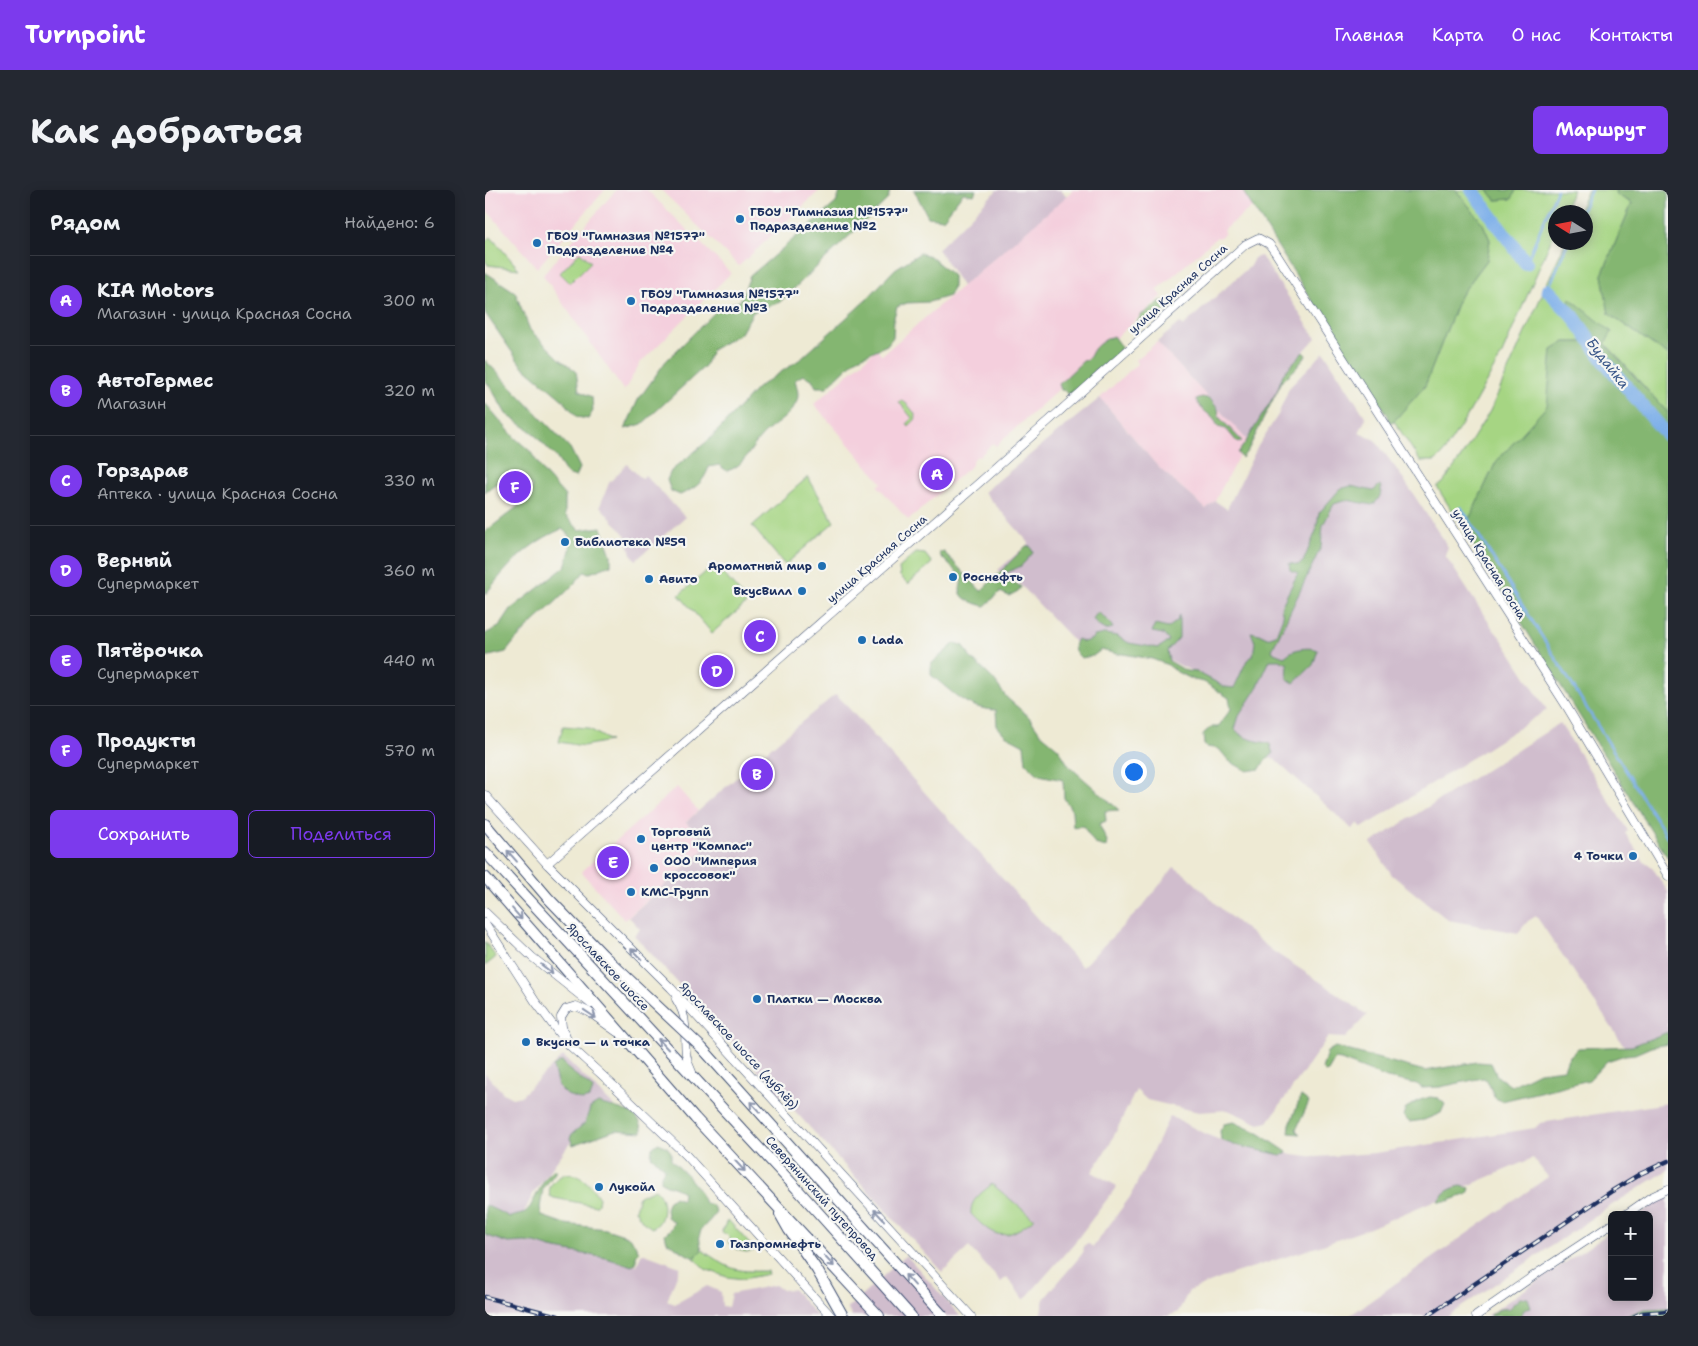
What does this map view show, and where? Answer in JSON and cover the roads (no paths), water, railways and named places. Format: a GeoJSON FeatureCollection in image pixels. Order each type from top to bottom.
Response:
{"type":"FeatureCollection","features":[{"type":"Feature","properties":{"kind":"main road"},"geometry":{"type":"LineString","coordinates":[[485,824],[548,898],[604,956],[702,1048],[943,1316]]}},
{"type":"Feature","properties":{"kind":"main road","name":"Ярославское шоссе"},"geometry":{"type":"LineString","coordinates":[[485,852],[712,1099]]}},
{"type":"Feature","properties":{"kind":"main road"},"geometry":{"type":"LineString","coordinates":[[485,877],[695,1118],[879,1316]]}},
{"type":"Feature","properties":{"kind":"main road","name":"Северянинский путепровод"},"geometry":{"type":"LineString","coordinates":[[712,1099],[798,1190],[911,1316]]}},
{"type":"Feature","properties":{"kind":"main road"},"geometry":{"type":"LineString","coordinates":[[772,1200],[789,1230],[817,1270],[843,1316]]}},
{"type":"Feature","properties":{"kind":"street","name":"улица Красная Сосна"},"geometry":{"type":"LineString","coordinates":[[547,864],[1016,450],[1239,250],[1258,238],[1269,244],[1275,252],[1445,515],[1567,707],[1668,876]]}},
{"type":"Feature","properties":{"kind":"street","name":"Ярославское шоссе (дублёр)"},"geometry":{"type":"LineString","coordinates":[[485,795],[547,864],[671,988],[971,1316]]}},
{"type":"Feature","properties":{"kind":"street"},"geometry":{"type":"LineString","coordinates":[[485,912],[532,957],[609,1018]]}},
{"type":"Feature","properties":{"kind":"street"},"geometry":{"type":"LineString","coordinates":[[485,923],[535,1001],[569,1045],[629,1099],[686,1155],[831,1316]]}},
{"type":"Feature","properties":{"kind":"street"},"geometry":{"type":"LineString","coordinates":[[671,988],[684,1015],[684,1049],[687,1063],[696,1080]]}},
{"type":"Feature","properties":{"kind":"street"},"geometry":{"type":"LineString","coordinates":[[569,1045],[562,1027],[561,1017],[566,1009],[576,1006],[589,1012],[625,1038]]}},
{"type":"Feature","properties":{"kind":"street"},"geometry":{"type":"LineString","coordinates":[[1631,1211],[1651,1197],[1668,1189]]}},
{"type":"Feature","properties":{"kind":"street"},"geometry":{"type":"LineString","coordinates":[[1476,1316],[1608,1227]]}},
{"type":"Feature","properties":{"kind":"waterway","name":"Будайка"},"geometry":{"type":"LineString","coordinates":[[1472,190],[1526,263]]}},
{"type":"Feature","properties":{"kind":"waterway"},"geometry":{"type":"LineString","coordinates":[[1526,263],[1557,190]]}},
{"type":"Feature","properties":{"kind":"waterway"},"geometry":{"type":"LineString","coordinates":[[1584,205],[1591,190]]}},
{"type":"Feature","properties":{"kind":"waterway"},"geometry":{"type":"LineString","coordinates":[[1548,290],[1565,250]]}},
{"type":"Feature","properties":{"kind":"waterway","name":"Будайка"},"geometry":{"type":"LineString","coordinates":[[1548,290],[1573,316],[1606,363],[1668,436]]}},
{"type":"Feature","properties":{"kind":"waterway"},"geometry":{"type":"LineString","coordinates":[[1461,507],[1668,838]]}},
{"type":"Feature","properties":{"kind":"railway"},"geometry":{"type":"LineString","coordinates":[[1427,1316],[1612,1191],[1640,1174],[1668,1161]]}},
{"type":"Feature","properties":{"kind":"railway"},"geometry":{"type":"LineString","coordinates":[[485,1297],[558,1316]]}},
{"type":"Feature","properties":{"kind":"railway"},"geometry":{"type":"LineString","coordinates":[[1635,1316],[1642,1313],[1668,1311]]}},
{"type":"Feature","properties":{"kind":"place","name":"ГБОУ \"Гимназия №1577\" Подразделение №2"},"geometry":{"type":"Point","coordinates":[740,219]}},
{"type":"Feature","properties":{"kind":"place","name":"ГБОУ \"Гимназия №1577\" Подразделение №4"},"geometry":{"type":"Point","coordinates":[537,243]}},
{"type":"Feature","properties":{"kind":"place","name":"ГБОУ \"Гимназия №1577\" Подразделение №3"},"geometry":{"type":"Point","coordinates":[631,301]}},
{"type":"Feature","properties":{"kind":"place","name":"KIA Motors"},"geometry":{"type":"Point","coordinates":[937,474]}},
{"type":"Feature","properties":{"kind":"place","name":"Продукты"},"geometry":{"type":"Point","coordinates":[515,487]}},
{"type":"Feature","properties":{"kind":"place","name":"Библиотека №59"},"geometry":{"type":"Point","coordinates":[565,542]}},
{"type":"Feature","properties":{"kind":"place","name":"Ароматный мир"},"geometry":{"type":"Point","coordinates":[822,566]}},
{"type":"Feature","properties":{"kind":"place","name":"Роснефть"},"geometry":{"type":"Point","coordinates":[953,577]}},
{"type":"Feature","properties":{"kind":"place","name":"Авито"},"geometry":{"type":"Point","coordinates":[649,579]}},
{"type":"Feature","properties":{"kind":"place","name":"ВкусВилл"},"geometry":{"type":"Point","coordinates":[802,591]}},
{"type":"Feature","properties":{"kind":"place","name":"Горздрав"},"geometry":{"type":"Point","coordinates":[760,636]}},
{"type":"Feature","properties":{"kind":"place","name":"Lada"},"geometry":{"type":"Point","coordinates":[862,640]}},
{"type":"Feature","properties":{"kind":"place","name":"Верный"},"geometry":{"type":"Point","coordinates":[717,671]}},
{"type":"Feature","properties":{"kind":"place","name":"АвтоГермес"},"geometry":{"type":"Point","coordinates":[757,774]}},
{"type":"Feature","properties":{"kind":"place","name":"Торговый центр \"Компас\""},"geometry":{"type":"Point","coordinates":[641,839]}},
{"type":"Feature","properties":{"kind":"place","name":"4 Точки"},"geometry":{"type":"Point","coordinates":[1633,856]}},
{"type":"Feature","properties":{"kind":"place","name":"Пятёрочка"},"geometry":{"type":"Point","coordinates":[613,862]}},
{"type":"Feature","properties":{"kind":"place","name":"ООО \"Империя кроссовок\""},"geometry":{"type":"Point","coordinates":[654,868]}},
{"type":"Feature","properties":{"kind":"place","name":"КМС-Групп"},"geometry":{"type":"Point","coordinates":[631,892]}},
{"type":"Feature","properties":{"kind":"place","name":"Платки — Москва"},"geometry":{"type":"Point","coordinates":[757,999]}},
{"type":"Feature","properties":{"kind":"place","name":"Вкусно — и точка"},"geometry":{"type":"Point","coordinates":[526,1042]}},
{"type":"Feature","properties":{"kind":"place","name":"Лукойл"},"geometry":{"type":"Point","coordinates":[599,1187]}},
{"type":"Feature","properties":{"kind":"place","name":"Газпромнефть"},"geometry":{"type":"Point","coordinates":[720,1244]}}]}
